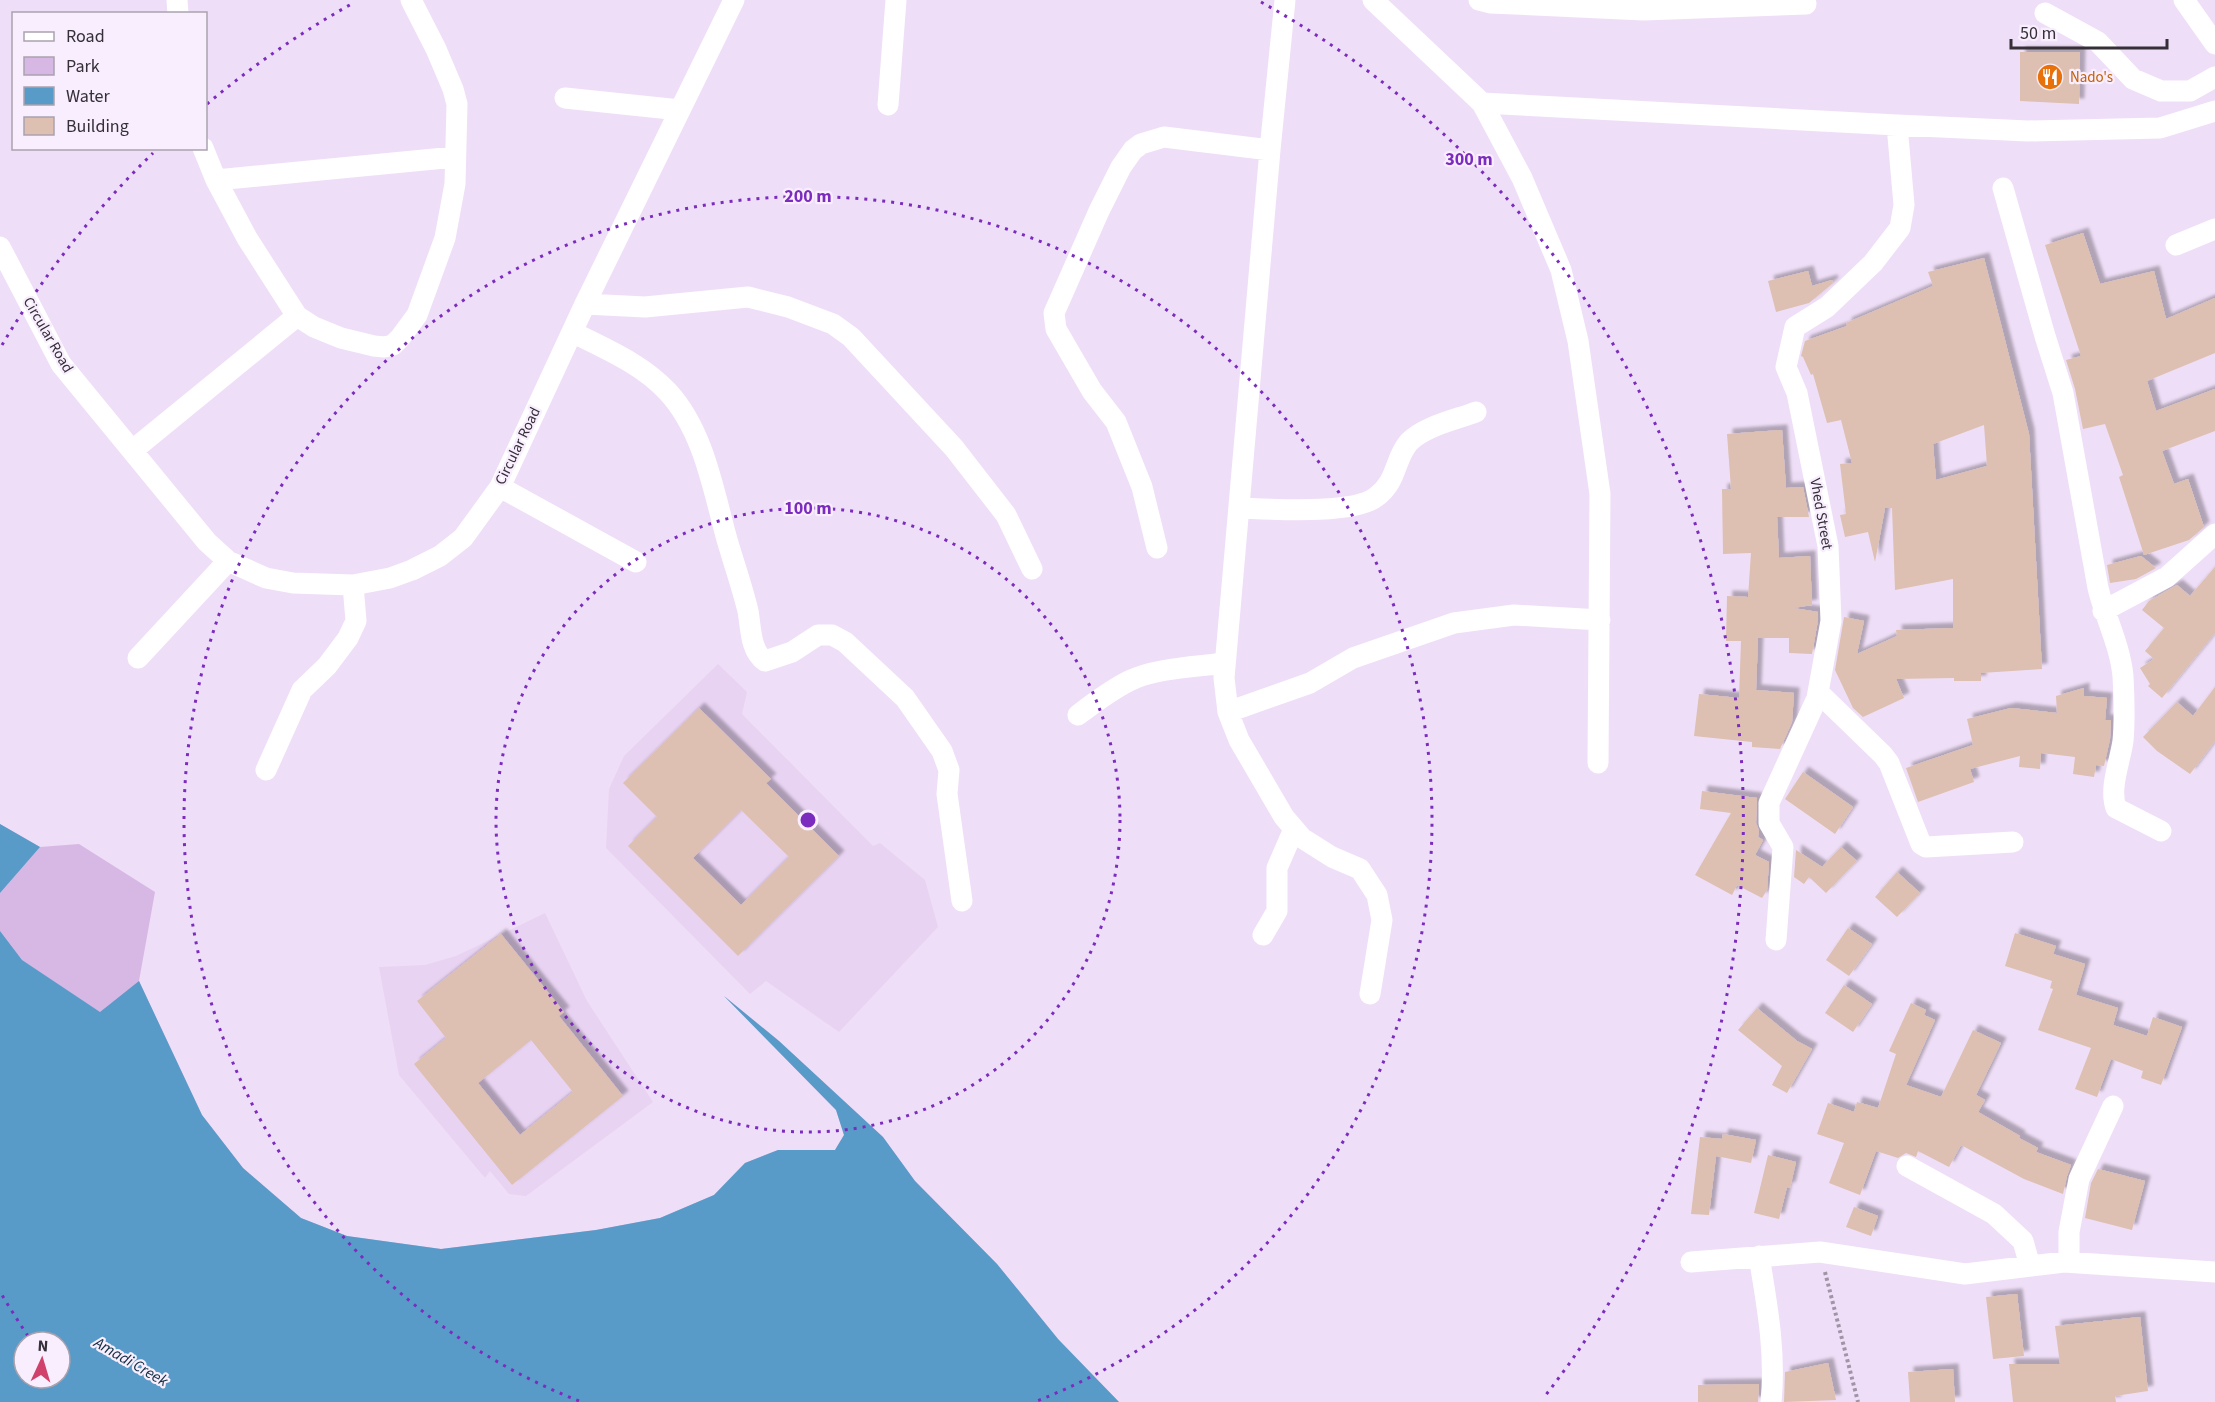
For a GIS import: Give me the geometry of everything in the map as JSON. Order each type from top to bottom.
[{"type":"street","points":[[204,150],[216,180],[247,238],[297,316],[314,327],[341,338],[374,346],[389,346],[400,338],[417,315],[445,238],[454,184],[457,104],[453,89],[411,0]]},
{"type":"street","name":"Circular Road","points":[[0,247],[61,364],[207,542],[228,561],[266,578],[293,583],[353,585],[390,578],[440,556],[463,538],[500,487],[585,304],[734,0]]},
{"type":"street","points":[[888,105],[896,0]]},
{"type":"street","points":[[1285,0],[1224,678],[1228,712],[1239,740],[1284,818],[1302,838],[1332,857],[1360,869],[1377,895],[1382,920],[1370,994]]},
{"type":"street","points":[[1373,0],[1482,103],[1522,178],[1561,270],[1578,341],[1600,494],[1598,763]]},
{"type":"street","points":[[1479,0],[1491,3],[1644,5],[1806,4]]},
{"type":"street","points":[[2184,0],[2215,44]]},
{"type":"street","points":[[2045,14],[2098,42],[2133,79],[2161,91],[2190,91],[2215,77]]},
{"type":"street","points":[[565,98],[680,110]]},
{"type":"street","points":[[1482,103],[1897,126],[2028,130],[2160,128],[2215,111]]},
{"type":"street","name":"Vhed Street","points":[[1776,940],[1783,847],[1769,823],[1769,803],[1818,692],[1832,621],[1828,546],[1797,393],[1786,367],[1795,327],[1827,307],[1873,263],[1900,228],[1904,205],[1897,126]]},
{"type":"street","points":[[1157,548],[1142,487],[1116,422],[1092,391],[1056,329],[1054,313],[1099,211],[1121,167],[1133,150],[1142,144],[1164,137],[1270,150]]},
{"type":"street","points":[[216,180],[455,157]]},
{"type":"street","points":[[2003,188],[2063,393],[2103,611],[2116,641],[2123,675],[2123,739],[2113,798],[2116,808],[2162,831]]},
{"type":"street","points":[[2176,245],[2215,229]]},
{"type":"street","points":[[585,304],[645,306],[748,297],[788,307],[834,324],[851,337],[954,448],[1006,515],[1032,569]]},
{"type":"street","points":[[133,450],[297,316]]},
{"type":"street","points":[[572,332],[632,362],[668,391],[684,412],[704,459],[748,610],[753,642],[759,657],[765,661],[772,660],[792,652],[818,635],[832,635],[845,642],[905,698],[931,733],[949,770],[947,794],[962,902]]},
{"type":"street","points":[[1239,508],[1289,509],[1354,506],[1375,498],[1391,483],[1408,443],[1421,433],[1476,412]]},
{"type":"street","points":[[500,487],[636,562]]},
{"type":"street","points":[[2103,611],[2167,577],[2215,534]]},
{"type":"street","points":[[138,657],[228,561]]},
{"type":"street","points":[[266,770],[302,690],[327,666],[348,638],[356,621],[353,585]]},
{"type":"street","points":[[1228,712],[1310,684],[1353,658],[1454,623],[1514,615],[1600,620]]},
{"type":"street","points":[[1078,715],[1103,696],[1131,680],[1159,673],[1226,663]]},
{"type":"street","points":[[1818,692],[1889,763],[1921,844],[1926,847],[2013,842]]},
{"type":"street","points":[[1263,935],[1278,911],[1277,867],[1294,829]]},
{"type":"street","points":[[2068,1262],[2069,1232],[2079,1179],[2113,1106]]},
{"type":"street","points":[[1907,1166],[1994,1214],[2023,1242],[2030,1266]]},
{"type":"street","points":[[1691,1262],[1820,1252],[1965,1274],[2068,1262],[2215,1272]]},
{"type":"street","points":[[1759,1256],[1771,1325],[1773,1353],[1771,1402]]},
{"type":"path","points":[[1820,1252],[1858,1402]]},
{"type":"shaded area","points":[[718,664],[747,692],[742,714],[873,846],[880,843],[925,880],[938,927],[839,1032],[766,981],[750,994],[606,848],[609,789],[624,756]]},
{"type":"shaded area","points":[[545,913],[587,1001],[653,1102],[526,1196],[509,1194],[490,1171],[485,1178],[399,1075],[379,967],[425,965],[456,956]]},
{"type":"green space","points":[[0,824],[40,847],[79,844],[155,892],[139,981],[202,1115],[243,1168],[301,1218],[347,1236],[441,1249],[596,1230],[660,1218],[714,1195],[745,1163],[778,1150],[835,1150],[844,1135],[836,1110],[724,996],[779,1041],[883,1137],[915,1181],[997,1264],[1058,1339],[1119,1402],[351,1264],[0,987]]},
{"type":"water","points":[[0,824],[40,847],[0,893]]},
{"type":"water","name":"Amadi Creek","points":[[0,931],[22,960],[100,1012],[139,981],[202,1115],[243,1168],[301,1218],[347,1236],[441,1249],[596,1230],[660,1218],[714,1195],[745,1163],[778,1150],[835,1150],[844,1135],[836,1110],[724,996],[779,1041],[883,1137],[915,1181],[997,1264],[1058,1339],[1119,1402],[0,1402]]},
{"type":"building","name":"Nado's","points":[[2020,52],[2080,52],[2079,104],[2020,101]]},
{"type":"building","points":[[2083,233],[2100,284],[2154,271],[2166,319],[2215,298],[2215,353],[2147,381],[2156,411],[2215,389],[2215,431],[2162,451],[2174,484],[2188,479],[2204,527],[2189,540],[2144,555],[2119,477],[2123,475],[2105,424],[2083,429],[2075,389],[2066,360],[2081,356],[2045,245]]},
{"type":"building","points":[[1984,258],[2029,434],[2042,669],[1981,673],[1981,681],[1954,681],[1954,678],[1896,679],[1904,698],[1863,717],[1853,708],[1835,670],[1844,617],[1864,621],[1857,654],[1897,636],[1896,630],[1953,628],[1953,579],[1895,590],[1892,508],[1885,508],[1875,562],[1868,532],[1845,537],[1840,515],[1846,514],[1840,464],[1852,463],[1841,420],[1827,423],[1813,374],[1811,375],[1801,356],[1805,341],[1847,326],[1846,323],[1933,286],[1928,272]],"holes":[[[1984,425],[1987,466],[1936,480],[1933,444]]]},
{"type":"building","points":[[1808,271],[1812,286],[1832,280],[1833,283],[1809,303],[1776,312],[1768,281]]},
{"type":"building","points":[[1782,430],[1786,488],[1803,487],[1809,517],[1777,517],[1779,558],[1810,556],[1812,605],[1793,608],[1818,612],[1818,620],[1812,654],[1789,653],[1789,638],[1758,638],[1756,690],[1794,693],[1792,722],[1780,749],[1752,747],[1752,742],[1694,736],[1699,694],[1739,698],[1741,641],[1726,641],[1727,596],[1748,597],[1751,553],[1723,554],[1722,489],[1731,489],[1727,434]]},
{"type":"building","points":[[2141,556],[2156,568],[2136,579],[2110,583],[2107,565]]},
{"type":"building","points":[[2215,567],[2215,633],[2162,698],[2148,686],[2150,684],[2140,668],[2154,659],[2145,651],[2164,628],[2142,610],[2149,601],[2177,585],[2190,596]]},
{"type":"building","points":[[2215,687],[2215,741],[2190,774],[2157,751],[2143,737],[2177,702],[2193,716]]},
{"type":"building","points":[[2084,688],[2084,696],[2107,698],[2105,720],[2111,720],[2110,739],[2104,766],[2096,765],[2094,777],[2073,774],[2075,757],[2041,753],[2040,769],[2019,767],[2020,756],[1970,769],[1974,782],[1918,802],[1906,768],[1973,745],[1967,719],[2011,708],[2057,713],[2056,696]]},
{"type":"building","points":[[699,708],[771,779],[766,783],[839,856],[738,956],[628,846],[657,817],[623,783]],"holes":[[[741,810],[789,857],[741,905],[693,858]]]},
{"type":"building","points":[[1803,772],[1853,807],[1835,834],[1785,799]]},
{"type":"building","points":[[1702,791],[1757,798],[1758,837],[1763,840],[1755,855],[1769,862],[1767,890],[1762,898],[1737,885],[1732,895],[1695,875],[1731,813],[1700,809]]},
{"type":"building","points":[[1841,847],[1857,861],[1826,893],[1809,877],[1804,884],[1794,877],[1796,850],[1822,867]]},
{"type":"building","points":[[1897,872],[1920,893],[1897,917],[1875,897]]},
{"type":"building","points":[[1848,928],[1872,944],[1849,976],[1826,960]]},
{"type":"building","points":[[2015,933],[2056,946],[2053,954],[2085,964],[2076,995],[2118,1008],[2113,1025],[2147,1036],[2153,1017],[2182,1027],[2161,1085],[2141,1078],[2143,1071],[2111,1059],[2097,1097],[2075,1089],[2091,1048],[2038,1030],[2053,989],[2050,988],[2052,981],[2005,966]]},
{"type":"building","points":[[501,934],[564,1012],[559,1016],[623,1096],[512,1185],[414,1064],[446,1038],[417,1001]],"holes":[[[531,1040],[573,1092],[520,1135],[478,1083]]]},
{"type":"building","points":[[1844,985],[1872,1004],[1853,1032],[1825,1013]]},
{"type":"building","points":[[1911,1003],[1926,1010],[1924,1015],[1935,1020],[1906,1085],[1941,1097],[1973,1030],[2001,1043],[1976,1095],[1985,1100],[1978,1112],[2038,1148],[2036,1152],[2071,1165],[2063,1194],[2024,1179],[1961,1145],[1949,1167],[1918,1151],[1916,1157],[1906,1153],[1898,1158],[1876,1151],[1860,1195],[1829,1183],[1844,1143],[1817,1134],[1828,1103],[1854,1112],[1857,1102],[1878,1108],[1896,1054],[1889,1051]]},
{"type":"building","points":[[1757,1008],[1797,1041],[1812,1049],[1787,1093],[1772,1085],[1782,1066],[1738,1030]]},
{"type":"building","points":[[1723,1134],[1756,1140],[1751,1163],[1716,1156],[1709,1215],[1691,1214],[1700,1137],[1722,1139]]},
{"type":"building","points":[[1768,1155],[1796,1162],[1779,1219],[1754,1213]]},
{"type":"building","points":[[2098,1169],[2145,1181],[2132,1230],[2085,1218],[2091,1183]]},
{"type":"building","points":[[1854,1207],[1878,1216],[1871,1236],[1846,1227]]},
{"type":"building","points":[[2017,1294],[2024,1356],[1993,1359],[1986,1297]]},
{"type":"building","points":[[2140,1317],[2148,1391],[2115,1396],[2116,1402],[2013,1402],[2009,1364],[2060,1364],[2055,1326]]},
{"type":"building","points":[[1828,1363],[1836,1400],[1784,1402],[1785,1372]]},
{"type":"building","points":[[1953,1369],[1955,1402],[1910,1402],[1908,1372]]},
{"type":"building","points":[[1759,1384],[1758,1402],[1698,1402],[1698,1385]]},
{"type":"place","name":"Nado's","points":[[2050,77]]}]
